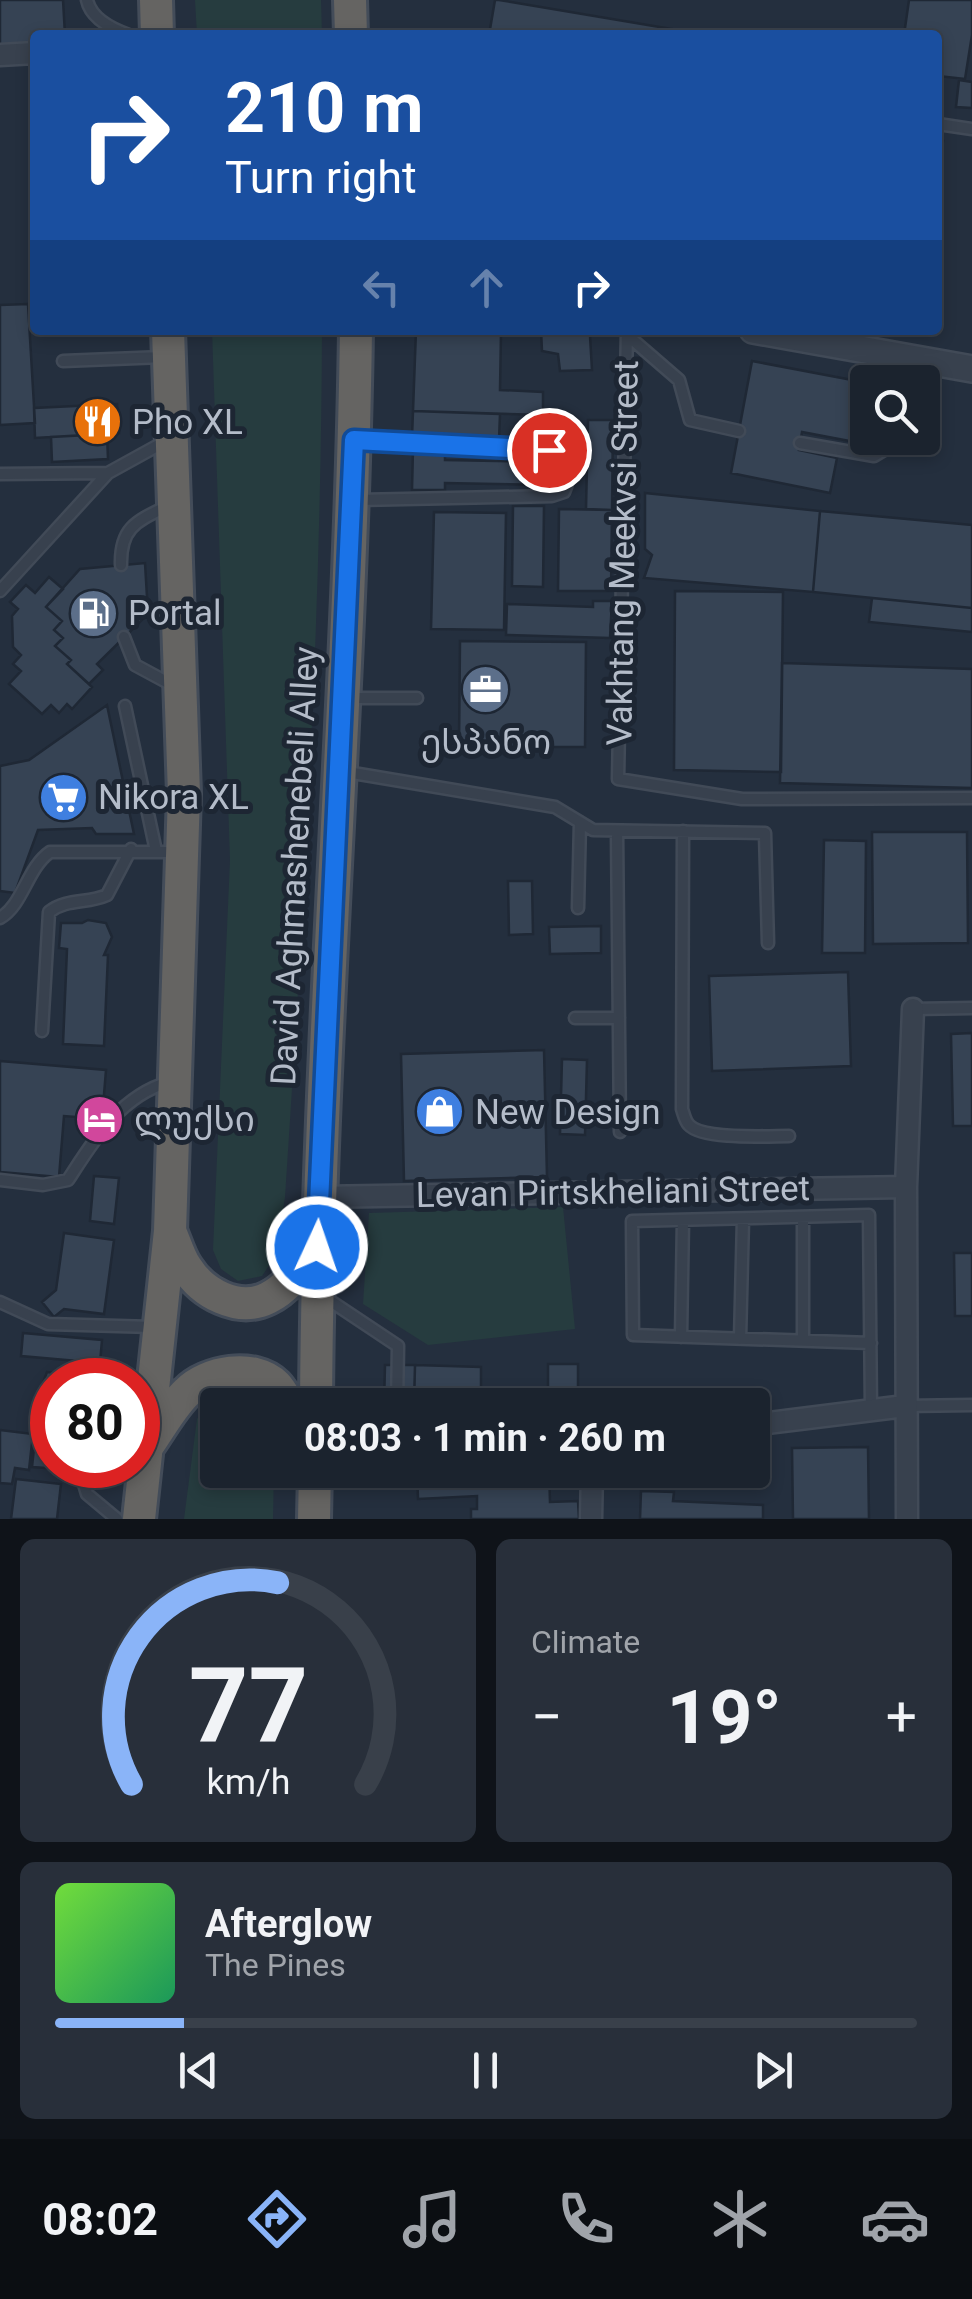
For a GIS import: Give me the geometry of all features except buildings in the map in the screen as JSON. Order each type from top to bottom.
[{"type":"highway","points":[[156,0],[157,30]]},
{"type":"highway","points":[[350,0],[351,30]]},
{"type":"highway","name":"David Aghmashenebeli Alley","points":[[316,1388],[317,1247],[341,772],[356,335]]},
{"type":"highway","points":[[153,1358],[170,1231],[174,1080],[169,851],[184,794],[168,343]]},
{"type":"highway","points":[[170,1231],[186,1268],[211,1294],[244,1304],[268,1298],[294,1278],[317,1247]]},
{"type":"highway","points":[[160,1427],[187,1390],[209,1377],[228,1372],[257,1375],[274,1382],[278,1388]]},
{"type":"highway","points":[[140,1519],[143,1488]]},
{"type":"highway","points":[[314,1519],[315,1488]]},
{"type":"street","points":[[0,55],[30,53]]},
{"type":"street","points":[[779,335],[936,365]]},
{"type":"street","points":[[940,365],[972,369]]},
{"type":"street","points":[[907,1519],[906,1186],[913,1010]]},
{"type":"street","name":"Levan Pirtskheliani Street","points":[[320,1198],[906,1186]]},
{"type":"street","points":[[770,1424],[906,1406]]},
{"type":"street","points":[[591,1519],[592,1488]]},
{"type":"lane","points":[[88,0],[89,9],[119,30]]},
{"type":"lane","points":[[942,125],[972,129]]},
{"type":"lane","name":"Vakhtang Meekvsi Street","points":[[627,335],[618,779],[742,799],[972,798]]},
{"type":"lane","points":[[630,335],[679,380],[690,420],[739,430]]},
{"type":"lane","points":[[63,361],[168,343]]},
{"type":"lane","points":[[0,591],[108,473],[172,438]]},
{"type":"lane","points":[[352,500],[552,496],[564,492],[569,467],[561,454],[549,450],[354,440]]},
{"type":"lane","points":[[800,443],[850,452]]},
{"type":"lane","points":[[0,474],[108,473]]},
{"type":"lane","points":[[120,566],[120,546],[134,522],[174,503]]},
{"type":"lane","points":[[124,637],[135,665],[180,689]]},
{"type":"lane","points":[[344,698],[416,698]]},
{"type":"lane","points":[[0,918],[9,911],[41,858],[50,852],[169,851],[125,706]]},
{"type":"lane","points":[[341,772],[555,807],[593,830],[764,833],[768,943]]},
{"type":"lane","points":[[578,908],[580,822]]},
{"type":"lane","points":[[684,831],[682,1110],[686,1123],[698,1131],[718,1134],[789,1136]]},
{"type":"lane","points":[[618,832],[620,1132]]},
{"type":"lane","points":[[42,1031],[49,912],[68,902],[107,894],[131,850]]},
{"type":"lane","points":[[913,1010],[972,1008]]},
{"type":"lane","points":[[575,1018],[619,1018]]},
{"type":"lane","points":[[0,1180],[43,1185],[68,1180],[124,1105],[148,1088],[174,1080]]},
{"type":"lane","points":[[871,1343],[632,1335],[632,1221],[869,1216],[871,1343],[872,1410]]},
{"type":"lane","points":[[803,1217],[803,1341]]},
{"type":"lane","points":[[740,1339],[743,1218]]},
{"type":"lane","points":[[681,1337],[683,1220]]},
{"type":"lane","points":[[317,1292],[398,1346],[397,1388]]},
{"type":"lane","points":[[0,1302],[48,1324],[159,1328]]},
{"type":"lane","points":[[906,1406],[972,1405]]},
{"type":"lane","points":[[85,1488],[118,1519]]},
{"type":"green space","points":[[195,0],[321,0],[322,30],[197,30]]},
{"type":"green space","points":[[212,335],[322,335],[310,764],[285,1197],[276,1255],[262,1276],[238,1281],[221,1269],[213,1250],[230,860]]},
{"type":"green space","points":[[563,1207],[575,1329],[428,1345],[363,1304],[369,1213]]},
{"type":"green space","points":[[200,1414],[200,1488],[274,1488],[273,1519],[184,1519]]},
{"type":"place","name":"Pho XL","points":[[97,422]]},
{"type":"place","name":"Portal","points":[[93,613]]},
{"type":"place","name":"ესპანო","points":[[486,690]]},
{"type":"place","name":"Nikora XL","points":[[63,797]]},
{"type":"place","name":"New Design","points":[[440,1112]]},
{"type":"place","name":"ლუქსი","points":[[99,1119]]},
{"type":"route","points":[[317,1247],[354,440],[549,450]]}]
